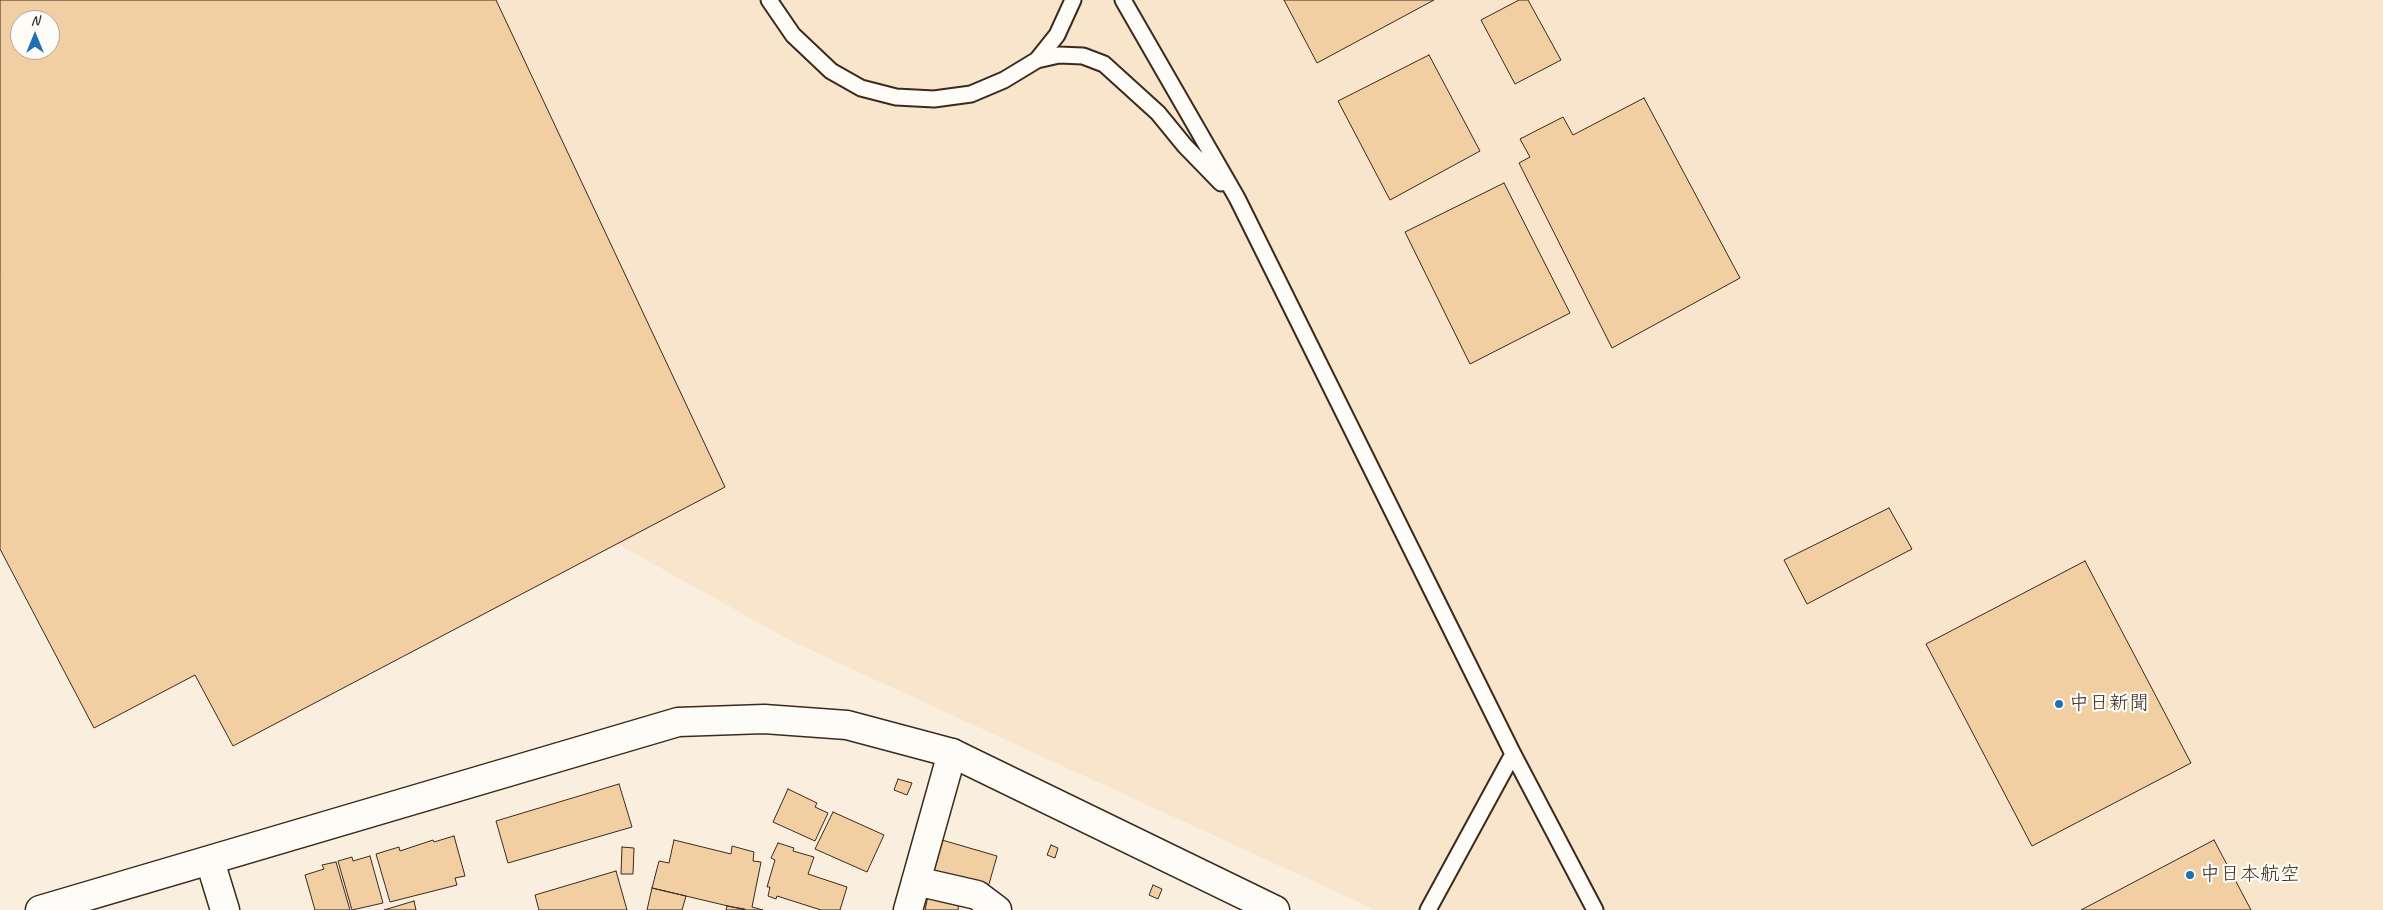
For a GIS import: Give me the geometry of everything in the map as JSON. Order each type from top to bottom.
[{"type":"street","points":[[40,910],[678,722],[764,718],[847,726],[952,753],[1275,910]]},
{"type":"street","points":[[908,910],[952,753]]},
{"type":"street","points":[[210,861],[226,910]]},
{"type":"street","points":[[916,881],[977,895],[997,910]]},
{"type":"lane","points":[[769,0],[793,35],[831,70],[861,88],[896,96],[934,99],[971,94],[1004,80],[1037,60],[1057,35],[1073,0]]},
{"type":"lane","points":[[1124,0],[1237,198],[1513,754],[1595,910]]},
{"type":"lane","points":[[1037,60],[1060,56],[1083,56],[1104,64],[1158,113],[1184,146],[1237,198]]},
{"type":"lane","points":[[1428,910],[1513,754]]},
{"type":"shaded area","points":[[46,0],[2383,0],[2383,910],[1376,910],[791,641],[475,464],[60,15],[60,10],[55,10]]},
{"type":"building","points":[[0,0],[496,0],[725,487],[233,746],[195,675],[94,728],[0,549]]},
{"type":"building","points":[[1284,0],[1434,0],[1317,63]]},
{"type":"building","points":[[1519,0],[1528,0],[1561,60],[1515,84],[1481,20]]},
{"type":"building","points":[[1429,55],[1480,151],[1390,200],[1338,101]]},
{"type":"building","points":[[1644,98],[1740,278],[1612,348],[1519,163],[1530,157],[1520,139],[1563,117],[1573,135]]},
{"type":"building","points":[[1504,183],[1570,313],[1470,364],[1405,232]]},
{"type":"building","points":[[1889,508],[1912,549],[1807,604],[1784,560]]},
{"type":"building","name":"中日新聞","points":[[2085,561],[2191,763],[2032,846],[1926,644]]},
{"type":"building","points":[[898,779],[912,783],[907,795],[894,790]]},
{"type":"building","points":[[619,784],[632,827],[508,863],[496,821]]},
{"type":"building","points":[[788,789],[817,803],[815,807],[828,813],[815,841],[773,822]]},
{"type":"building","points":[[833,812],[884,835],[867,872],[815,849]]},
{"type":"building","points":[[454,836],[465,876],[455,878],[457,885],[390,902],[376,854],[399,847],[400,851],[433,840],[434,842]]},
{"type":"building","points":[[674,840],[731,854],[732,846],[754,852],[753,861],[761,862],[752,907],[763,910],[745,910],[652,888],[659,861],[669,863]]},
{"type":"building","points":[[942,840],[997,856],[989,884],[987,886],[933,870],[937,856],[935,842],[941,843]]},
{"type":"building","name":"中日本航空","points":[[2214,840],[2251,910],[2081,910]]},
{"type":"building","points":[[778,843],[794,848],[793,851],[814,857],[808,874],[847,887],[840,910],[821,910],[777,896],[776,899],[768,896],[770,887],[767,887],[775,860],[771,858]]},
{"type":"building","points":[[1051,845],[1058,848],[1055,858],[1047,855]]},
{"type":"building","points":[[622,847],[634,848],[633,874],[621,874]]},
{"type":"building","points":[[370,856],[383,903],[352,910],[338,861],[352,857],[353,861]]},
{"type":"building","points":[[336,862],[350,910],[315,910],[305,875],[324,869],[322,865]]},
{"type":"building","points":[[616,871],[627,910],[539,910],[535,895]]},
{"type":"building","points":[[1153,885],[1162,889],[1158,899],[1149,895]]},
{"type":"building","points":[[652,888],[686,896],[682,910],[647,910]]},
{"type":"building","points":[[928,896],[959,902],[958,910],[925,910]]},
{"type":"building","points":[[414,901],[416,910],[384,910]]},
{"type":"building","points":[[727,906],[745,909],[745,910],[726,910]]},
{"type":"place","name":"中日新聞","points":[[2059,704]]},
{"type":"place","name":"中日本航空","points":[[2190,875]]}]
